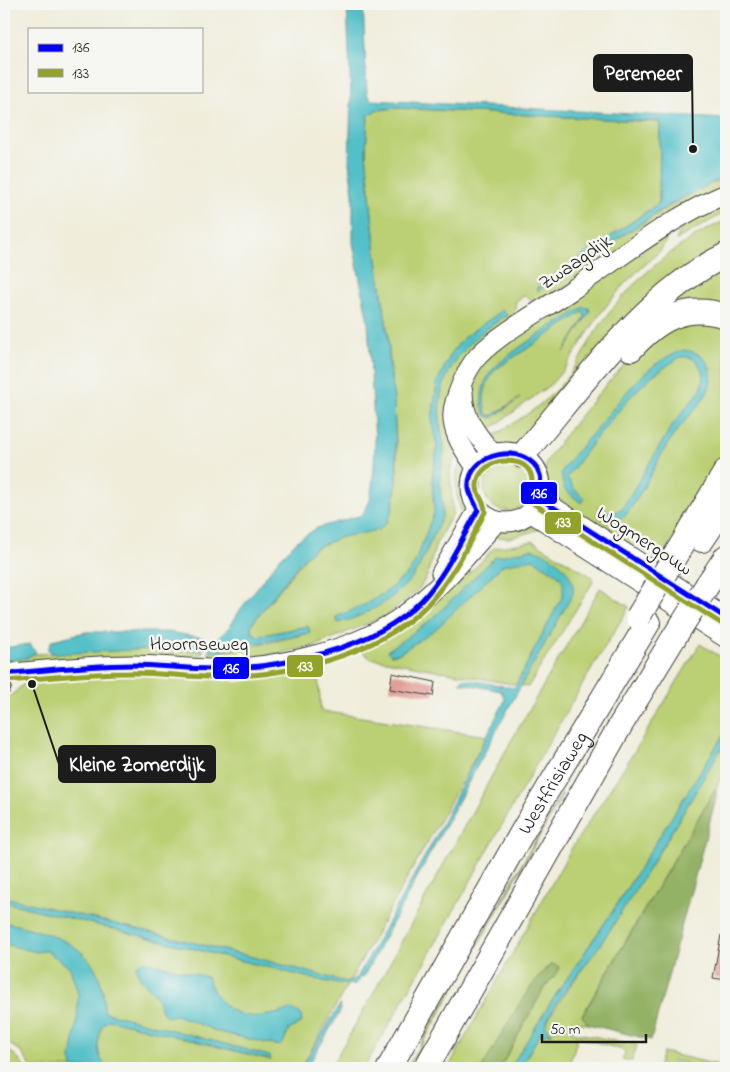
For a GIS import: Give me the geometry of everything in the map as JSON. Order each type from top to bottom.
[{"type":"highway","points":[[528,461],[646,311],[688,277],[726,255]]},
{"type":"highway","points":[[528,461],[650,330],[662,322],[685,312],[710,310],[726,316]]},
{"type":"highway","points":[[678,565],[726,471]]},
{"type":"highway","name":"Westfrisiaweg","points":[[389,1068],[640,628],[678,565],[726,504]]},
{"type":"highway","name":"Westfrisiaweg","points":[[426,1068],[616,734],[673,639],[726,557]]},
{"type":"highway","points":[[708,584],[726,564]]},
{"type":"street","name":"Zwaagdijk","points":[[476,467],[461,444],[454,423],[455,402],[473,362],[490,346],[662,229],[700,206],[726,194]]},
{"type":"street","points":[[463,382],[463,402],[468,421],[493,454]]},
{"type":"street","points":[[510,452],[528,461],[541,482],[535,505],[515,521],[497,521],[478,510],[470,489],[476,467],[493,454],[510,452]]},
{"type":"street","name":"Wogmergouw","points":[[535,505],[726,618]]},
{"type":"street","name":"Wogmergouw","points":[[535,505],[726,638]]},
{"type":"street","name":"Hoornseweg","points":[[412,609],[435,582],[478,510]]},
{"type":"street","name":"Hoornseweg","points":[[5,678],[75,666],[133,665],[223,669],[273,663],[350,642],[385,627],[412,609],[448,577],[497,521]]},
{"type":"green space","points":[[396,108],[660,122],[659,203],[537,288],[698,189],[726,176],[726,186],[547,299],[534,300],[524,296],[516,301],[513,322],[478,347],[459,450],[450,470],[453,513],[436,544],[427,576],[419,589],[388,615],[314,646],[259,658],[213,661],[209,657],[209,651],[217,652],[242,648],[310,633],[308,626],[258,636],[252,632],[251,625],[309,553],[333,539],[379,530],[393,507],[397,479],[397,452],[388,335],[375,246],[366,152],[368,116],[376,110]]},
{"type":"green space","points":[[726,202],[726,212],[676,240],[682,226]]},
{"type":"green space","points":[[726,220],[726,249],[520,445],[501,446],[489,439],[552,395],[575,367],[610,312],[638,280],[688,241]]},
{"type":"green space","points":[[670,233],[661,250],[625,283],[600,314],[565,368],[551,384],[483,435],[478,431],[472,398],[473,380],[483,362],[492,352]]},
{"type":"green space","points":[[726,259],[726,310],[675,309],[626,338]]},
{"type":"green space","points":[[726,322],[726,463],[661,557],[636,543],[629,550],[550,499],[545,474],[546,462],[586,409],[644,344],[660,330],[672,323]]},
{"type":"green space","points":[[463,460],[467,473],[465,487],[468,511],[464,517],[456,488],[457,472]]},
{"type":"green space","points":[[507,465],[520,469],[526,475],[530,488],[526,501],[520,507],[507,511],[494,507],[488,501],[484,488],[488,475],[494,469]]},
{"type":"green space","points":[[529,526],[540,529],[509,538],[494,537],[499,531]]},
{"type":"green space","points":[[533,541],[592,577],[593,582],[528,687],[370,658],[358,648],[432,603],[476,567],[494,548]]},
{"type":"green space","points":[[600,588],[629,607],[561,721],[364,1068],[330,1068],[369,1001],[511,741]]},
{"type":"green space","points":[[700,644],[726,660],[726,731],[612,912],[551,1002],[510,1068],[500,1068],[544,988],[559,970],[546,968],[482,1068],[448,1068],[573,846],[631,757]]},
{"type":"green space","points":[[154,649],[203,650],[199,660],[4,666],[4,661],[27,658],[31,654]]},
{"type":"green space","points":[[306,666],[314,670],[318,676],[321,711],[487,736],[301,1068],[32,1068],[21,1052],[4,1040],[4,702],[25,683],[43,677]]},
{"type":"green space","points":[[726,740],[726,766],[716,788],[582,1015],[588,1024],[576,1022],[572,1032],[637,1045],[632,1061],[622,1059],[625,1054],[623,1050],[575,1036],[577,1040],[568,1068],[520,1068],[540,1034],[544,1032],[551,1034],[545,1025],[551,1014],[601,943],[633,893]]},
{"type":"green space","points":[[716,788],[716,798],[651,1040],[588,1024],[582,1016]]},
{"type":"green space","points":[[563,794],[409,1068],[407,1068],[561,795]]},
{"type":"green space","points":[[552,964],[558,966],[559,970],[544,988],[500,1068],[482,1068],[524,997],[543,972]]},
{"type":"green space","points":[[4,1047],[16,1056],[25,1068],[4,1068]]},
{"type":"green space","points":[[663,1052],[726,1068],[703,1068],[672,1060],[671,1062],[692,1068],[658,1068]]},
{"type":"water","points":[[347,4],[363,4],[367,94],[371,100],[726,119],[726,176],[666,207],[538,291],[536,288],[659,203],[660,122],[396,108],[376,110],[368,116],[366,152],[375,246],[388,335],[390,373],[394,399],[397,479],[392,511],[387,522],[379,530],[342,537],[315,548],[301,561],[251,625],[252,632],[258,636],[308,626],[310,633],[212,652],[209,651],[210,640],[217,639],[230,627],[240,610],[280,558],[298,540],[317,528],[362,515],[370,501],[375,441],[368,322],[353,243],[353,193],[349,163],[351,98]]},
{"type":"water","points":[[584,307],[589,308],[590,312],[564,352],[583,321],[585,315],[583,312],[496,369],[485,391],[484,403],[487,415],[493,415],[520,398],[492,418],[486,416],[482,405],[482,392],[486,379],[493,369],[524,344]]},
{"type":"water","points":[[503,310],[507,315],[467,346],[449,372],[443,387],[440,404],[440,425],[444,442],[440,479],[442,517],[419,567],[395,595],[361,615],[338,623],[336,617],[366,604],[387,591],[409,572],[415,562],[434,513],[432,478],[437,447],[432,420],[437,382],[452,352],[464,337]]},
{"type":"water","points":[[684,350],[696,353],[708,363],[711,374],[710,387],[700,403],[676,432],[629,511],[624,517],[607,521],[598,516],[599,506],[611,512],[623,507],[673,424],[701,390],[704,374],[697,361],[689,357],[680,357],[652,376],[633,394],[596,438],[567,477],[575,490],[585,498],[581,503],[564,489],[561,473],[625,394],[646,372],[671,355]]},
{"type":"water","points":[[531,549],[554,559],[567,571],[571,578],[573,594],[513,700],[365,974],[354,985],[327,982],[4,902],[4,897],[257,958],[338,980],[348,982],[357,978],[437,834],[505,700],[501,691],[460,683],[463,679],[514,688],[563,595],[563,582],[557,574],[533,559],[503,565],[436,629],[400,653],[391,655],[387,651],[431,620],[495,557]]},
{"type":"water","points":[[86,632],[168,632],[205,638],[203,650],[154,649],[55,654],[48,650],[52,640]]},
{"type":"water","points":[[30,644],[36,652],[27,658],[4,661],[4,648]]},
{"type":"water","points":[[726,731],[726,740],[649,869],[600,945],[569,985],[548,1018],[545,1028],[553,1034],[540,1034],[520,1068],[510,1068],[551,1002],[612,912]]},
{"type":"water","points":[[4,922],[59,938],[87,958],[97,972],[103,990],[104,1012],[270,1056],[271,1060],[110,1020],[103,1024],[98,1048],[101,1059],[108,1068],[72,1068],[71,1059],[77,1021],[78,994],[70,968],[47,951],[36,952],[4,944]]},
{"type":"water","points":[[144,961],[207,977],[221,1002],[240,1014],[264,1016],[291,1009],[301,1014],[302,1022],[289,1030],[283,1043],[279,1046],[218,1032],[176,1015],[167,1017],[161,1009],[156,996],[137,972],[136,967]]},
{"type":"water","points":[[340,1005],[341,1010],[307,1068],[301,1068]]},
{"type":"building","points":[[392,673],[435,682],[433,696],[390,689]]},
{"type":"building","points":[[721,935],[726,935],[726,980],[713,978]]},
{"type":"transit line","name":"136","points":[[4,674],[116,665],[201,669],[237,668],[295,660],[352,644],[378,632],[402,617],[431,590],[453,556],[478,510],[469,489],[470,476],[477,466],[487,459],[499,455],[512,454],[524,457],[534,464],[541,477],[539,498],[726,618]]},
{"type":"transit line","name":"133","points":[[5,681],[114,673],[150,673],[202,677],[240,676],[298,668],[356,651],[406,623],[436,595],[459,561],[485,512],[477,490],[479,477],[485,468],[505,461],[520,463],[530,472],[532,477],[531,495],[534,504],[722,624]]},
{"type":"place","name":"Peremeer","points":[[693,149]]},
{"type":"place","name":"Kleine Zomerdijk","points":[[32,684]]}]
